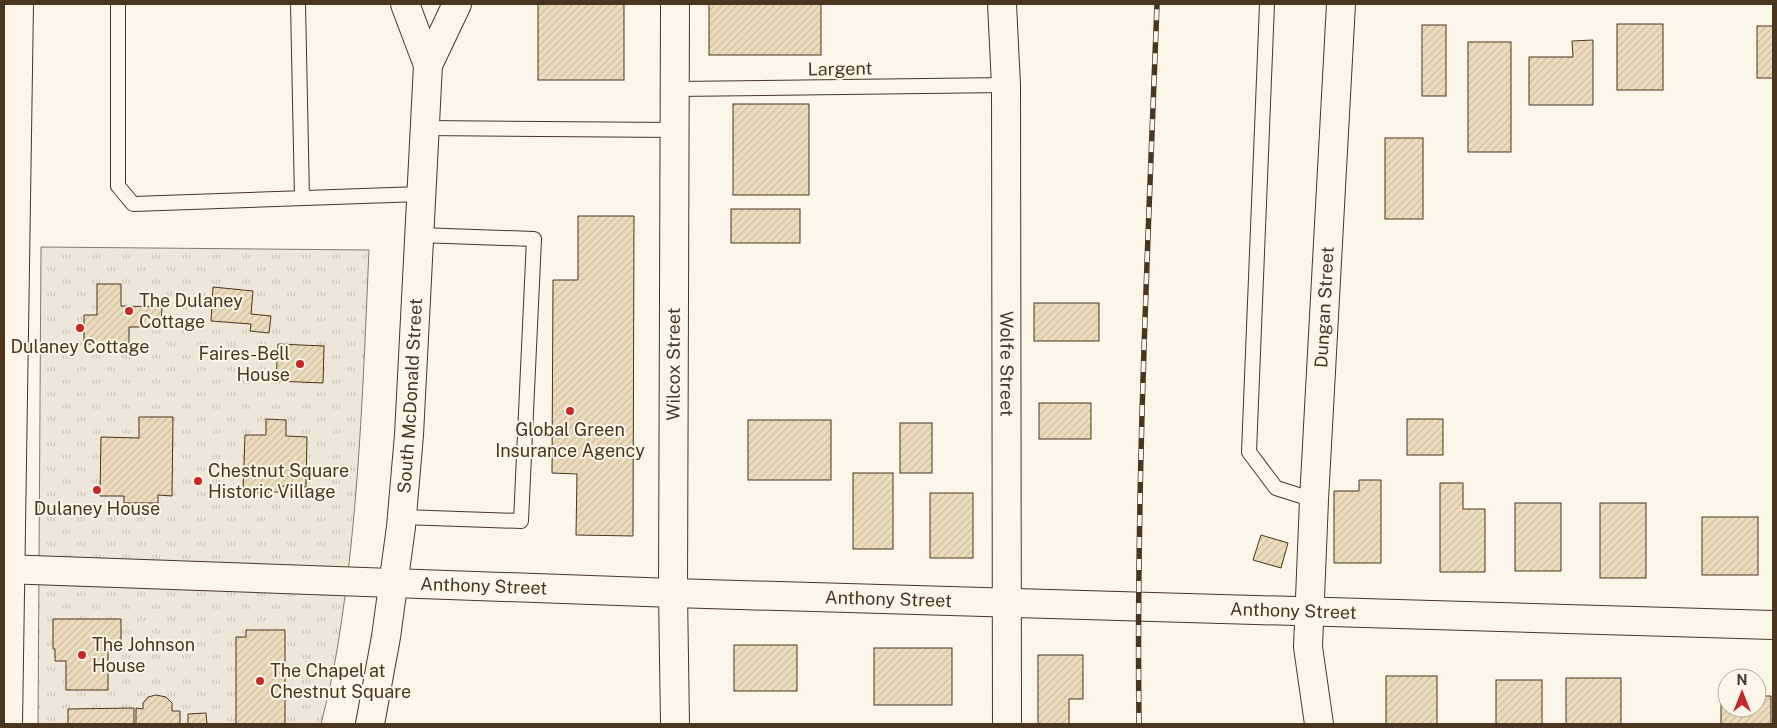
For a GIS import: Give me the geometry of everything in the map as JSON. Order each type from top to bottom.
[{"type":"street","points":[[8,724],[9,231],[19,4]]},
{"type":"street","name":"South McDonald Street","points":[[405,4],[428,64]]},
{"type":"street","name":"South McDonald Street","points":[[370,724],[386,637],[402,517],[428,64],[456,4]]},
{"type":"street","name":"Wilcox Street","points":[[675,4],[673,593],[675,724]]},
{"type":"street","name":"Wolfe Street","points":[[1002,4],[1006,86],[1007,724]]},
{"type":"street","name":"Dungan Street","points":[[1319,724],[1308,647],[1314,500],[1341,4]]},
{"type":"street","name":"Anthony Street","points":[[7,569],[673,593],[1773,625]]},
{"type":"lane","points":[[118,4],[118,186],[133,204],[421,194]]},
{"type":"lane","points":[[298,4],[302,198]]},
{"type":"lane","points":[[1267,4],[1249,452],[1276,488],[1314,500]]},
{"type":"lane","name":"Largent","points":[[676,89],[1006,86]]},
{"type":"lane","points":[[424,128],[675,130]]},
{"type":"lane","points":[[402,517],[521,521],[534,239],[419,235]]},
{"type":"green space","name":"Chestnut Square Historic Village","points":[[41,247],[369,250],[359,451],[350,551],[335,659],[321,724],[38,724]]},
{"type":"building","points":[[538,4],[624,4],[624,80],[538,80]]},
{"type":"building","points":[[709,4],[821,4],[821,55],[709,55]]},
{"type":"building","points":[[1617,24],[1663,24],[1663,90],[1617,90]]},
{"type":"building","points":[[1422,25],[1446,25],[1446,96],[1422,96]]},
{"type":"building","points":[[1757,26],[1773,26],[1773,78],[1757,78]]},
{"type":"building","points":[[1593,40],[1593,105],[1529,105],[1529,57],[1573,57],[1572,41]]},
{"type":"building","points":[[1468,42],[1511,42],[1511,152],[1468,152]]},
{"type":"building","points":[[733,104],[809,104],[809,195],[733,195]]},
{"type":"building","points":[[1385,138],[1423,138],[1423,219],[1385,219]]},
{"type":"building","points":[[731,209],[800,209],[800,243],[731,243]]},
{"type":"building","points":[[578,216],[634,216],[633,536],[576,535],[577,474],[552,473],[553,280],[578,280]]},
{"type":"building","name":"The Dulaney Cottage","points":[[97,284],[121,284],[121,306],[162,307],[161,327],[129,327],[129,345],[84,344],[84,315],[97,315]]},
{"type":"building","points":[[213,287],[253,291],[251,314],[271,316],[269,333],[250,331],[251,324],[211,321]]},
{"type":"building","points":[[1034,303],[1099,303],[1099,341],[1034,341]]},
{"type":"building","name":"Faires-Bell House","points":[[278,344],[324,346],[323,383],[276,381]]},
{"type":"building","points":[[1039,403],[1091,403],[1091,439],[1039,439]]},
{"type":"building","points":[[139,417],[173,417],[172,496],[158,495],[158,503],[124,503],[124,496],[100,496],[101,437],[139,438]]},
{"type":"building","points":[[266,419],[286,420],[286,436],[307,437],[306,487],[280,486],[280,492],[243,492],[245,435],[266,435]]},
{"type":"building","points":[[1407,419],[1443,419],[1443,455],[1407,455]]},
{"type":"building","points":[[748,420],[831,420],[831,480],[748,480]]},
{"type":"building","points":[[900,423],[932,423],[932,473],[900,473]]},
{"type":"building","points":[[853,473],[893,473],[893,549],[853,549]]},
{"type":"building","points":[[1359,480],[1381,480],[1381,563],[1334,563],[1334,491],[1359,491]]},
{"type":"building","points":[[1440,483],[1463,483],[1463,509],[1485,509],[1485,572],[1440,572]]},
{"type":"building","points":[[930,493],[973,493],[973,558],[930,558]]},
{"type":"building","points":[[1515,503],[1561,503],[1561,571],[1515,571]]},
{"type":"building","points":[[1600,503],[1646,503],[1646,578],[1600,578]]},
{"type":"building","points":[[1702,517],[1758,517],[1758,575],[1702,575]]},
{"type":"building","points":[[1261,535],[1288,543],[1281,568],[1253,560]]},
{"type":"building","name":"The Johnson House","points":[[53,619],[121,619],[121,649],[108,649],[108,690],[66,690],[66,661],[55,661]]},
{"type":"building","name":"The Chapel at Chestnut Square","points":[[246,630],[285,630],[285,724],[236,724],[236,637],[246,637]]},
{"type":"building","points":[[734,645],[797,645],[797,691],[734,691]]},
{"type":"building","points":[[874,648],[952,648],[952,705],[874,705]]},
{"type":"building","points":[[1038,655],[1083,655],[1083,699],[1069,699],[1069,724],[1038,724]]},
{"type":"building","points":[[1386,676],[1437,676],[1437,724],[1386,724]]},
{"type":"building","points":[[1566,678],[1621,678],[1621,724],[1566,724]]},
{"type":"building","points":[[1496,680],[1542,680],[1542,724],[1496,724]]},
{"type":"building","points":[[156,695],[166,697],[172,703],[172,711],[180,711],[180,724],[136,724],[136,708],[143,709],[143,703],[148,697]]},
{"type":"building","points":[[1767,696],[1771,696],[1771,724],[1721,724],[1721,718],[1767,718]]},
{"type":"building","points":[[134,708],[134,724],[68,724],[68,709]]},
{"type":"building","points":[[206,713],[207,724],[188,724],[188,714]]},
{"type":"railway","points":[[1139,724],[1141,454],[1157,4]]},
{"type":"place","name":"The Dulaney Cottage","points":[[129,311]]},
{"type":"place","name":"Dulaney Cottage","points":[[80,328]]},
{"type":"place","name":"Faires-Bell House","points":[[300,364]]},
{"type":"place","name":"Global Green Insurance Agency","points":[[570,411]]},
{"type":"place","name":"Chestnut Square Historic Village","points":[[198,481]]},
{"type":"place","name":"Dulaney House","points":[[97,490]]},
{"type":"place","name":"The Johnson House","points":[[82,655]]},
{"type":"place","name":"The Chapel at Chestnut Square","points":[[260,681]]}]
